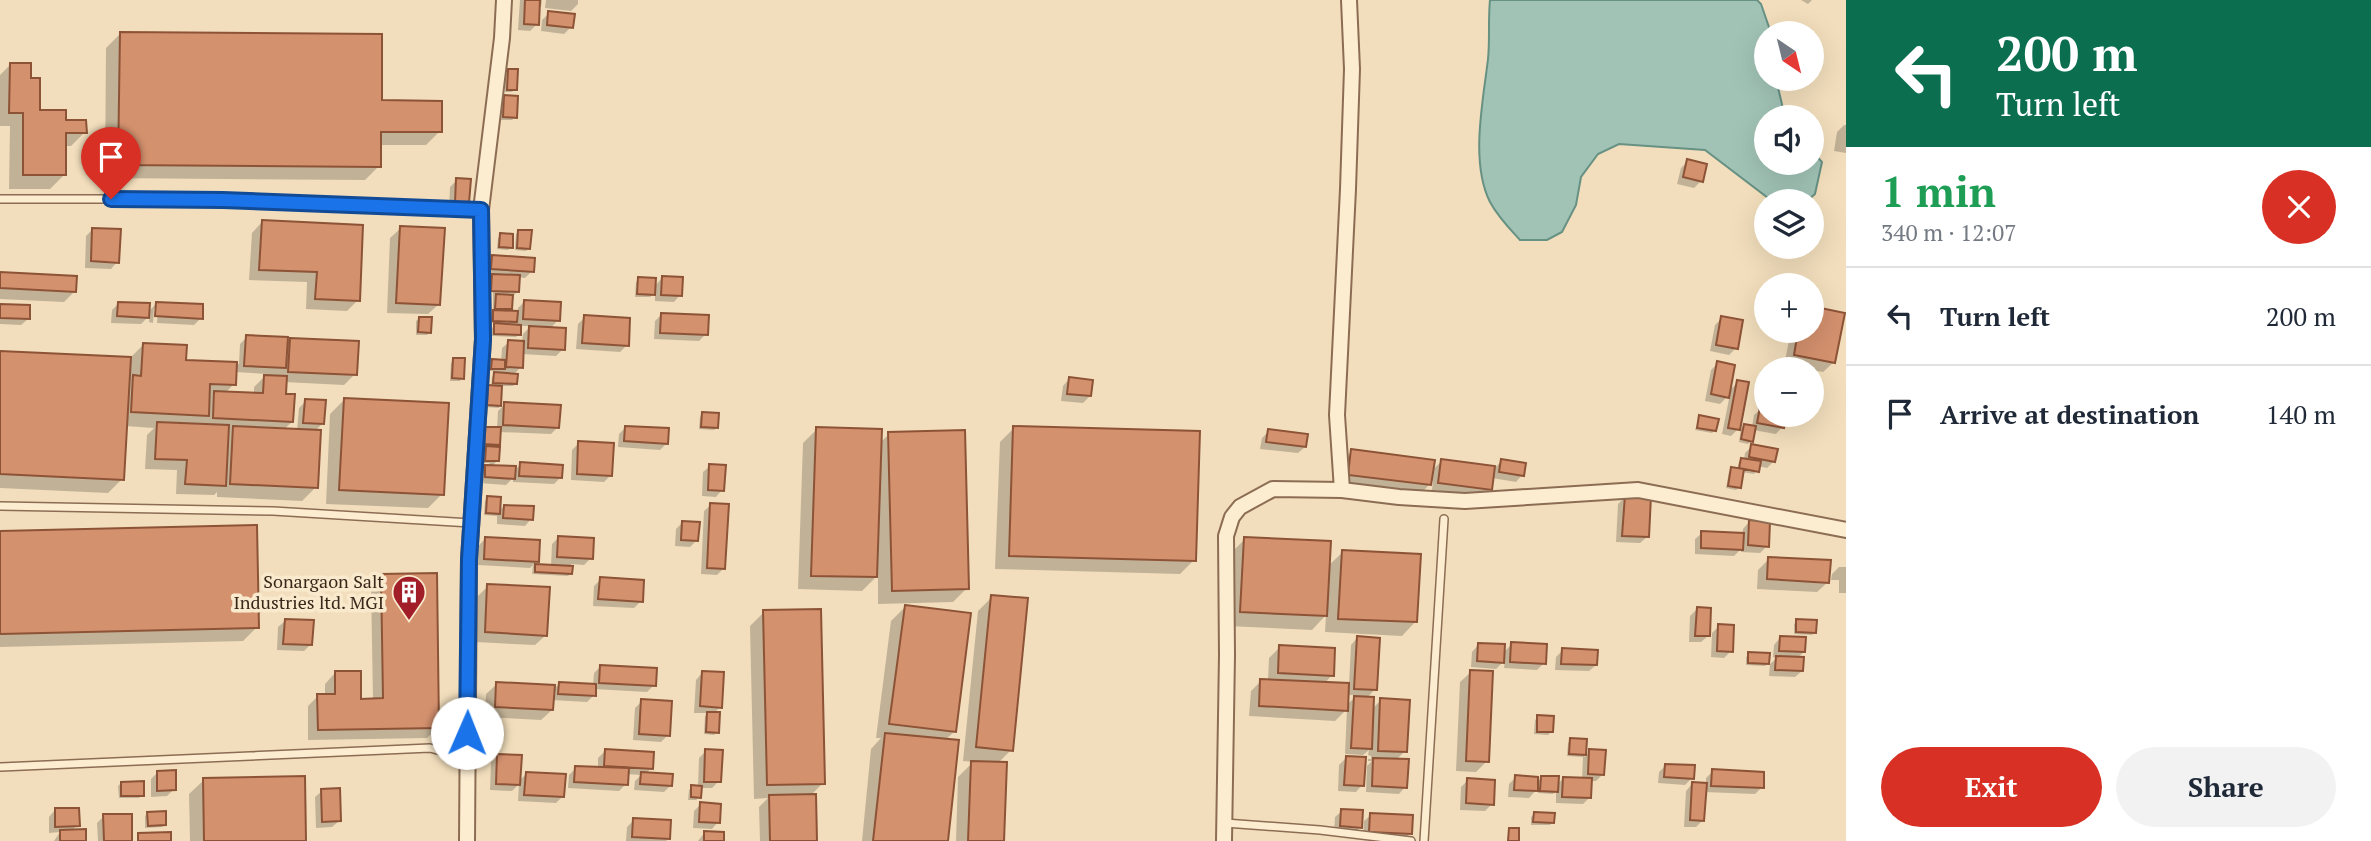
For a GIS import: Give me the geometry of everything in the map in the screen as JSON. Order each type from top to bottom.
[{"type":"street","points":[[467,841],[471,523],[483,339],[481,210],[504,0]]},
{"type":"street","points":[[1342,490],[1337,415],[1352,69],[1349,0]]},
{"type":"street","points":[[1224,841],[1226,536],[1232,517],[1240,507],[1273,489],[1342,490],[1465,501],[1638,490],[1846,530]]},
{"type":"lane","points":[[0,199],[223,200],[481,210]]},
{"type":"lane","points":[[0,506],[273,511],[471,523]]},
{"type":"lane","points":[[1424,841],[1444,519]]},
{"type":"lane","points":[[1,767],[430,748],[466,758]]},
{"type":"lane","points":[[1224,823],[1320,830],[1411,841]]},
{"type":"shaded area","points":[[1490,0],[1757,0],[1767,21],[1754,21],[1754,91],[1779,91],[1782,105],[1754,105],[1754,175],[1819,175],[1816,189],[1756,189],[1705,150],[1619,144],[1598,154],[1581,177],[1576,205],[1562,232],[1547,240],[1520,240],[1490,202],[1481,169],[1481,113],[1489,52]]},
{"type":"building","points":[[525,0],[540,0],[539,25],[524,24]]},
{"type":"building","points":[[548,11],[575,14],[573,28],[547,25]]},
{"type":"building","points":[[120,32],[382,34],[382,100],[442,101],[442,132],[381,132],[381,167],[118,165]]},
{"type":"building","points":[[10,63],[31,63],[31,78],[40,78],[40,110],[66,110],[66,120],[86,120],[87,133],[66,133],[66,175],[23,175],[23,113],[9,113]]},
{"type":"building","points":[[508,69],[518,69],[517,90],[507,90]]},
{"type":"building","points":[[504,95],[518,96],[517,118],[503,117]]},
{"type":"building","points":[[1687,159],[1707,164],[1703,182],[1683,177]]},
{"type":"building","points":[[456,178],[471,179],[469,203],[455,203]]},
{"type":"building","points":[[262,220],[363,225],[360,301],[315,299],[317,272],[259,270]]},
{"type":"building","points":[[400,226],[445,228],[440,305],[396,303]]},
{"type":"building","points":[[92,228],[121,229],[119,263],[91,261]]},
{"type":"building","points":[[518,230],[532,230],[530,249],[517,248]]},
{"type":"building","points":[[500,233],[513,234],[513,248],[499,247]]},
{"type":"building","points":[[492,255],[535,258],[534,272],[491,269]]},
{"type":"building","points":[[0,272],[77,276],[76,292],[0,288]]},
{"type":"building","points":[[492,274],[520,275],[519,292],[491,291]]},
{"type":"building","points":[[662,276],[683,277],[682,296],[661,295]]},
{"type":"building","points":[[638,277],[656,278],[655,295],[637,294]]},
{"type":"building","points":[[496,294],[513,295],[512,309],[495,309]]},
{"type":"building","points":[[524,300],[561,302],[560,321],[523,319]]},
{"type":"building","points":[[118,302],[150,303],[149,318],[117,316]]},
{"type":"building","points":[[156,302],[203,304],[203,319],[155,316]]},
{"type":"building","points":[[0,304],[30,305],[30,319],[0,318]]},
{"type":"building","points":[[1824,309],[1845,313],[1835,363],[1824,361],[1824,357],[1794,355],[1796,343],[1824,343]]},
{"type":"building","points":[[493,310],[518,311],[517,322],[493,321]]},
{"type":"building","points":[[661,313],[709,315],[708,335],[660,333]]},
{"type":"building","points":[[584,315],[630,318],[629,346],[582,343]]},
{"type":"building","points":[[1721,316],[1743,320],[1738,349],[1716,345]]},
{"type":"building","points":[[419,317],[432,317],[431,333],[418,332]]},
{"type":"building","points":[[494,323],[521,325],[521,335],[494,334]]},
{"type":"building","points":[[529,326],[566,328],[565,350],[528,348]]},
{"type":"building","points":[[246,335],[288,337],[286,368],[244,366]]},
{"type":"building","points":[[290,338],[359,341],[357,375],[288,372]]},
{"type":"building","points":[[508,340],[524,341],[523,368],[506,367]]},
{"type":"building","points":[[143,343],[187,345],[186,360],[237,362],[236,385],[210,384],[209,416],[131,412],[133,375],[141,376]]},
{"type":"building","points":[[0,351],[131,357],[124,480],[0,474]]},
{"type":"building","points":[[453,358],[465,358],[464,379],[452,378]]},
{"type":"building","points":[[492,359],[505,360],[505,369],[491,369]]},
{"type":"building","points":[[1717,361],[1735,365],[1729,398],[1711,394]]},
{"type":"building","points":[[494,372],[518,374],[517,384],[493,383]]},
{"type":"building","points":[[264,375],[287,376],[286,394],[295,394],[293,422],[213,418],[214,391],[263,393]]},
{"type":"building","points":[[1069,377],[1093,380],[1091,396],[1067,394]]},
{"type":"building","points":[[1737,380],[1749,382],[1740,430],[1728,428]]},
{"type":"building","points":[[488,385],[502,386],[501,406],[487,405]]},
{"type":"building","points":[[344,398],[449,403],[444,495],[339,490]]},
{"type":"building","points":[[305,399],[326,400],[324,424],[303,423]]},
{"type":"building","points":[[504,402],[561,405],[559,428],[503,425]]},
{"type":"building","points":[[702,412],[719,413],[718,428],[701,427]]},
{"type":"building","points":[[1699,415],[1719,419],[1716,431],[1697,428]]},
{"type":"building","points":[[157,422],[229,425],[226,486],[185,484],[187,460],[155,459]]},
{"type":"building","points":[[1744,424],[1756,427],[1753,442],[1741,439]]},
{"type":"building","points":[[233,426],[321,430],[318,488],[230,484]]},
{"type":"building","points":[[625,426],[669,428],[668,444],[624,441]]},
{"type":"building","points":[[1013,426],[1200,431],[1196,561],[1009,556]]},
{"type":"building","points":[[483,427],[501,427],[500,445],[482,444]]},
{"type":"building","points":[[816,427],[882,429],[877,577],[811,576]]},
{"type":"building","points":[[1268,429],[1308,434],[1306,447],[1266,442]]},
{"type":"building","points":[[965,430],[969,589],[892,591],[888,432]]},
{"type":"building","points":[[578,441],[614,443],[612,476],[577,474]]},
{"type":"building","points":[[1751,444],[1778,449],[1775,462],[1749,457]]},
{"type":"building","points":[[486,446],[500,447],[499,461],[485,461]]},
{"type":"building","points":[[1351,449],[1435,460],[1431,485],[1348,475]]},
{"type":"building","points":[[1741,458],[1761,461],[1759,472],[1739,468]]},
{"type":"building","points":[[1441,459],[1495,466],[1492,490],[1438,483]]},
{"type":"building","points":[[1501,459],[1526,463],[1524,476],[1499,472]]},
{"type":"building","points":[[520,462],[563,465],[562,478],[519,476]]},
{"type":"building","points":[[709,464],[726,465],[724,491],[708,490]]},
{"type":"building","points":[[485,465],[516,466],[515,479],[485,477]]},
{"type":"building","points":[[1731,467],[1744,469],[1741,488],[1728,486]]},
{"type":"building","points":[[1625,495],[1651,496],[1649,537],[1622,536]]},
{"type":"building","points":[[487,496],[501,497],[500,514],[486,513]]},
{"type":"building","points":[[710,503],[729,504],[725,569],[707,568]]},
{"type":"building","points":[[504,505],[534,506],[533,520],[503,518]]},
{"type":"building","points":[[1749,520],[1770,521],[1769,547],[1748,545]]},
{"type":"building","points":[[682,521],[700,522],[698,541],[681,540]]},
{"type":"building","points":[[257,525],[259,628],[0,634],[0,531]]},
{"type":"building","points":[[1701,531],[1744,533],[1743,550],[1701,548]]},
{"type":"building","points":[[558,536],[594,538],[593,559],[557,557]]},
{"type":"building","points":[[485,537],[540,540],[539,562],[484,559]]},
{"type":"building","points":[[1244,537],[1331,541],[1327,616],[1240,612]]},
{"type":"building","points":[[1342,550],[1421,554],[1417,622],[1338,619]]},
{"type":"building","points":[[1768,557],[1831,560],[1829,583],[1767,579]]},
{"type":"building","points":[[535,564],[573,566],[572,574],[535,572]]},
{"type":"building","name":"Sonargaon Salt Industries ltd. MGI","points":[[437,573],[439,728],[318,730],[317,694],[335,694],[335,671],[361,671],[361,699],[383,698],[381,574]]},
{"type":"building","points":[[600,577],[644,580],[643,602],[598,599]]},
{"type":"building","points":[[487,584],[550,587],[547,636],[485,632]]},
{"type":"building","points":[[991,595],[1028,598],[1013,751],[976,747]]},
{"type":"building","points":[[905,605],[971,613],[956,732],[889,724]]},
{"type":"building","points":[[1697,607],[1711,608],[1710,636],[1695,636]]},
{"type":"building","points":[[821,609],[825,784],[767,785],[763,610]]},
{"type":"building","points":[[285,619],[314,620],[312,645],[283,644]]},
{"type":"building","points":[[1796,619],[1817,620],[1816,633],[1796,632]]},
{"type":"building","points":[[1718,624],[1734,625],[1733,652],[1717,651]]},
{"type":"building","points":[[1357,636],[1380,638],[1377,690],[1354,689]]},
{"type":"building","points":[[1780,636],[1806,637],[1805,652],[1779,651]]},
{"type":"building","points":[[1511,642],[1547,644],[1546,664],[1510,662]]},
{"type":"building","points":[[1478,643],[1505,644],[1504,663],[1477,661]]},
{"type":"building","points":[[1279,645],[1335,648],[1334,676],[1278,673]]},
{"type":"building","points":[[1562,648],[1598,650],[1597,665],[1561,664]]},
{"type":"building","points":[[1748,652],[1770,653],[1769,664],[1748,663]]},
{"type":"building","points":[[1776,656],[1804,657],[1803,671],[1775,670]]},
{"type":"building","points":[[600,665],[657,668],[656,686],[599,683]]},
{"type":"building","points":[[1470,670],[1493,671],[1489,762],[1466,761]]},
{"type":"building","points":[[702,671],[724,672],[722,708],[700,706]]},
{"type":"building","points":[[1260,679],[1349,683],[1348,711],[1259,706]]},
{"type":"building","points":[[496,682],[555,685],[553,710],[495,707]]},
{"type":"building","points":[[559,682],[596,684],[596,696],[558,694]]},
{"type":"building","points":[[1354,696],[1374,697],[1372,749],[1351,748]]},
{"type":"building","points":[[1380,698],[1410,700],[1407,752],[1378,751]]},
{"type":"building","points":[[641,699],[672,701],[670,736],[639,734]]},
{"type":"building","points":[[707,712],[720,712],[719,733],[706,732]]},
{"type":"building","points":[[1537,715],[1554,716],[1553,732],[1537,732]]},
{"type":"building","points":[[885,733],[959,740],[948,841],[873,841]]},
{"type":"building","points":[[1570,738],[1587,739],[1586,755],[1569,754]]},
{"type":"building","points":[[605,749],[654,752],[653,769],[604,766]]},
{"type":"building","points":[[705,749],[723,750],[721,782],[704,782]]},
{"type":"building","points":[[1589,749],[1606,750],[1604,775],[1588,774]]},
{"type":"building","points":[[497,754],[522,755],[520,785],[496,784]]},
{"type":"building","points":[[1346,756],[1366,757],[1364,786],[1344,785]]},
{"type":"building","points":[[1373,758],[1409,759],[1407,788],[1372,786]]},
{"type":"building","points":[[971,761],[1007,762],[1004,841],[968,841]]},
{"type":"building","points":[[1665,764],[1695,765],[1694,779],[1664,777]]},
{"type":"building","points":[[575,766],[629,768],[628,785],[574,782]]},
{"type":"building","points":[[1712,769],[1764,772],[1764,788],[1711,786]]},
{"type":"building","points":[[176,770],[176,790],[157,791],[157,771]]},
{"type":"building","points":[[526,772],[566,774],[564,797],[524,795]]},
{"type":"building","points":[[641,772],[673,774],[672,786],[640,784]]},
{"type":"building","points":[[1515,775],[1538,777],[1538,791],[1514,790]]},
{"type":"building","points":[[305,776],[306,841],[204,841],[203,778]]},
{"type":"building","points":[[1541,776],[1559,776],[1558,792],[1540,791]]},
{"type":"building","points":[[1563,777],[1592,778],[1591,798],[1562,797]]},
{"type":"building","points":[[1467,778],[1495,780],[1494,805],[1466,803]]},
{"type":"building","points":[[144,781],[144,796],[121,796],[121,782]]},
{"type":"building","points":[[1692,782],[1707,783],[1704,821],[1690,820]]},
{"type":"building","points":[[691,785],[702,786],[701,798],[691,797]]},
{"type":"building","points":[[340,788],[341,821],[322,822],[321,789]]},
{"type":"building","points":[[816,794],[817,841],[770,841],[769,795]]},
{"type":"building","points":[[700,802],[721,804],[720,823],[699,822]]},
{"type":"building","points":[[55,808],[79,808],[80,826],[55,827]]},
{"type":"building","points":[[1341,809],[1363,810],[1362,828],[1340,826]]},
{"type":"building","points":[[166,811],[166,825],[148,826],[147,812]]},
{"type":"building","points":[[1534,812],[1555,813],[1554,823],[1533,822]]},
{"type":"building","points":[[1370,813],[1413,815],[1412,834],[1369,832]]},
{"type":"building","points":[[103,814],[132,814],[132,841],[104,841]]},
{"type":"building","points":[[633,818],[671,820],[670,839],[632,837]]},
{"type":"building","points":[[1509,828],[1519,828],[1519,841],[1508,841]]},
{"type":"building","points":[[86,829],[86,841],[60,841],[60,830]]},
{"type":"building","points":[[704,831],[724,832],[724,841],[704,841]]},
{"type":"building","points":[[171,832],[171,841],[138,841],[138,833]]},
{"type":"place","name":"Sonargaon Salt Industries ltd. MGI","points":[[409,622]]},
{"type":"route","points":[[111,199],[223,200],[481,210],[483,339],[469,560],[467,733]]}]
